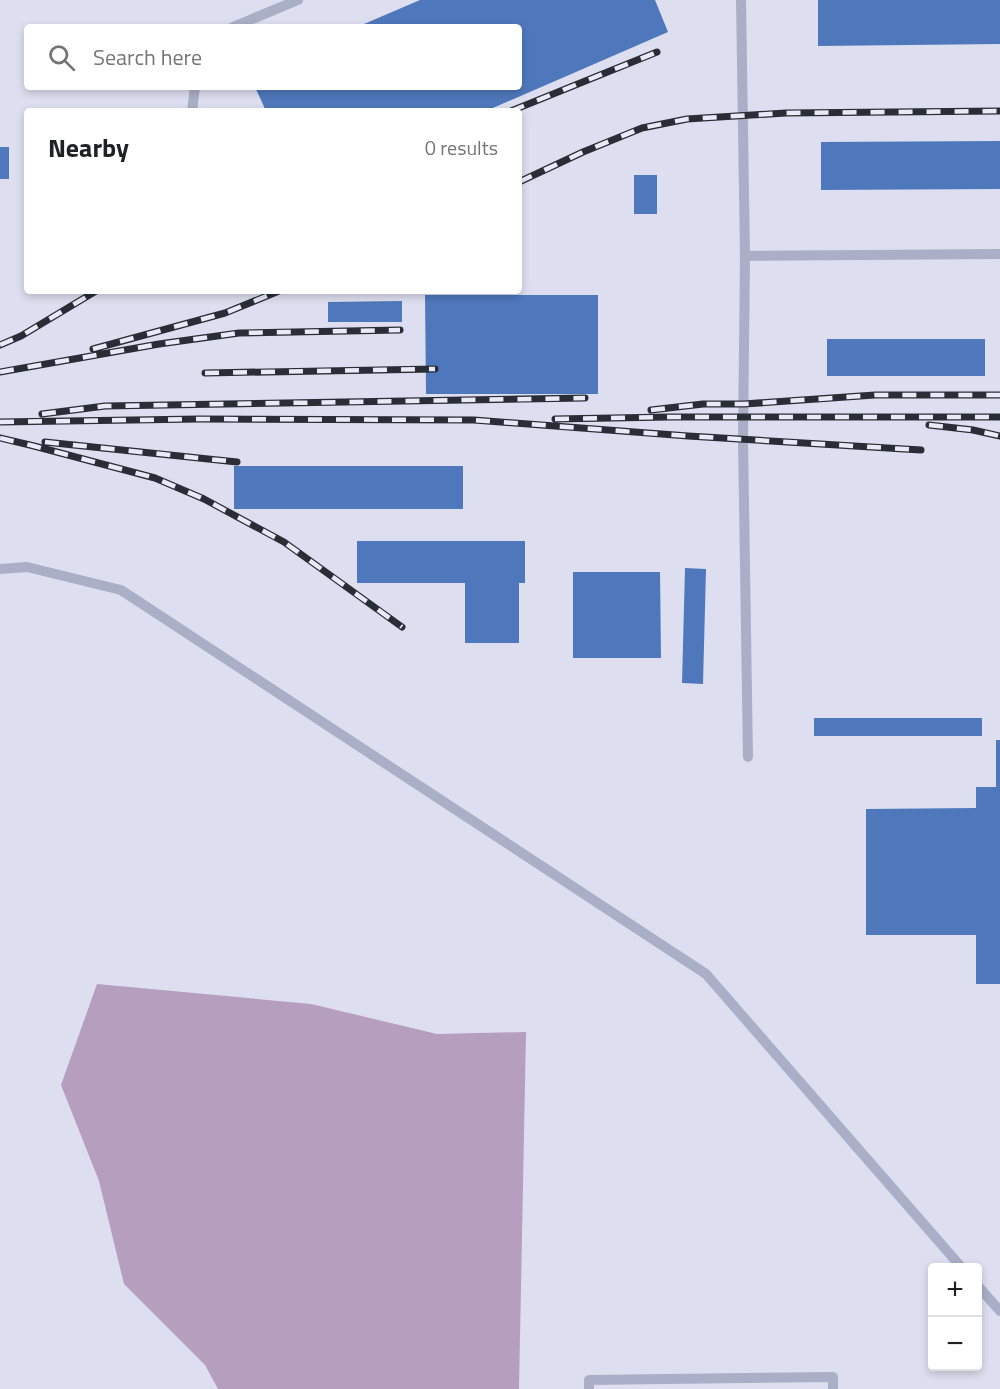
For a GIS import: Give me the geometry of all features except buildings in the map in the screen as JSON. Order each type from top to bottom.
[{"type":"lane","points":[[240,24],[298,0]]},
{"type":"lane","points":[[741,0],[745,256],[743,440],[748,758]]},
{"type":"lane","points":[[192,108],[195,90]]},
{"type":"lane","points":[[745,256],[1000,254]]},
{"type":"lane","points":[[0,569],[27,567],[121,590],[706,974],[958,1263]]},
{"type":"lane","points":[[982,1291],[1000,1311]]},
{"type":"lane","points":[[589,1389],[589,1380],[833,1377],[833,1389]]},
{"type":"shaded area","points":[[97,984],[311,1004],[437,1034],[526,1032],[519,1389],[218,1389],[205,1365],[124,1284],[99,1181],[61,1085]]},
{"type":"railway","points":[[518,108],[657,52]]},
{"type":"railway","points":[[522,181],[642,128],[687,119],[786,113],[1000,111]]},
{"type":"railway","points":[[0,345],[21,336],[91,294]]},
{"type":"railway","points":[[93,349],[225,313],[272,294]]},
{"type":"railway","points":[[0,372],[159,344],[239,333],[400,330]]},
{"type":"railway","points":[[205,373],[435,369]]},
{"type":"railway","points":[[651,410],[703,404],[744,404],[875,395],[1000,395]]},
{"type":"railway","points":[[42,414],[105,406],[585,398]]},
{"type":"railway","points":[[555,419],[1000,417]]},
{"type":"railway","points":[[0,422],[199,419],[474,420],[921,450]]},
{"type":"railway","points":[[929,425],[1000,436]]},
{"type":"railway","points":[[0,438],[155,478],[204,499],[284,542],[402,627]]},
{"type":"railway","points":[[45,442],[237,462]]}]
